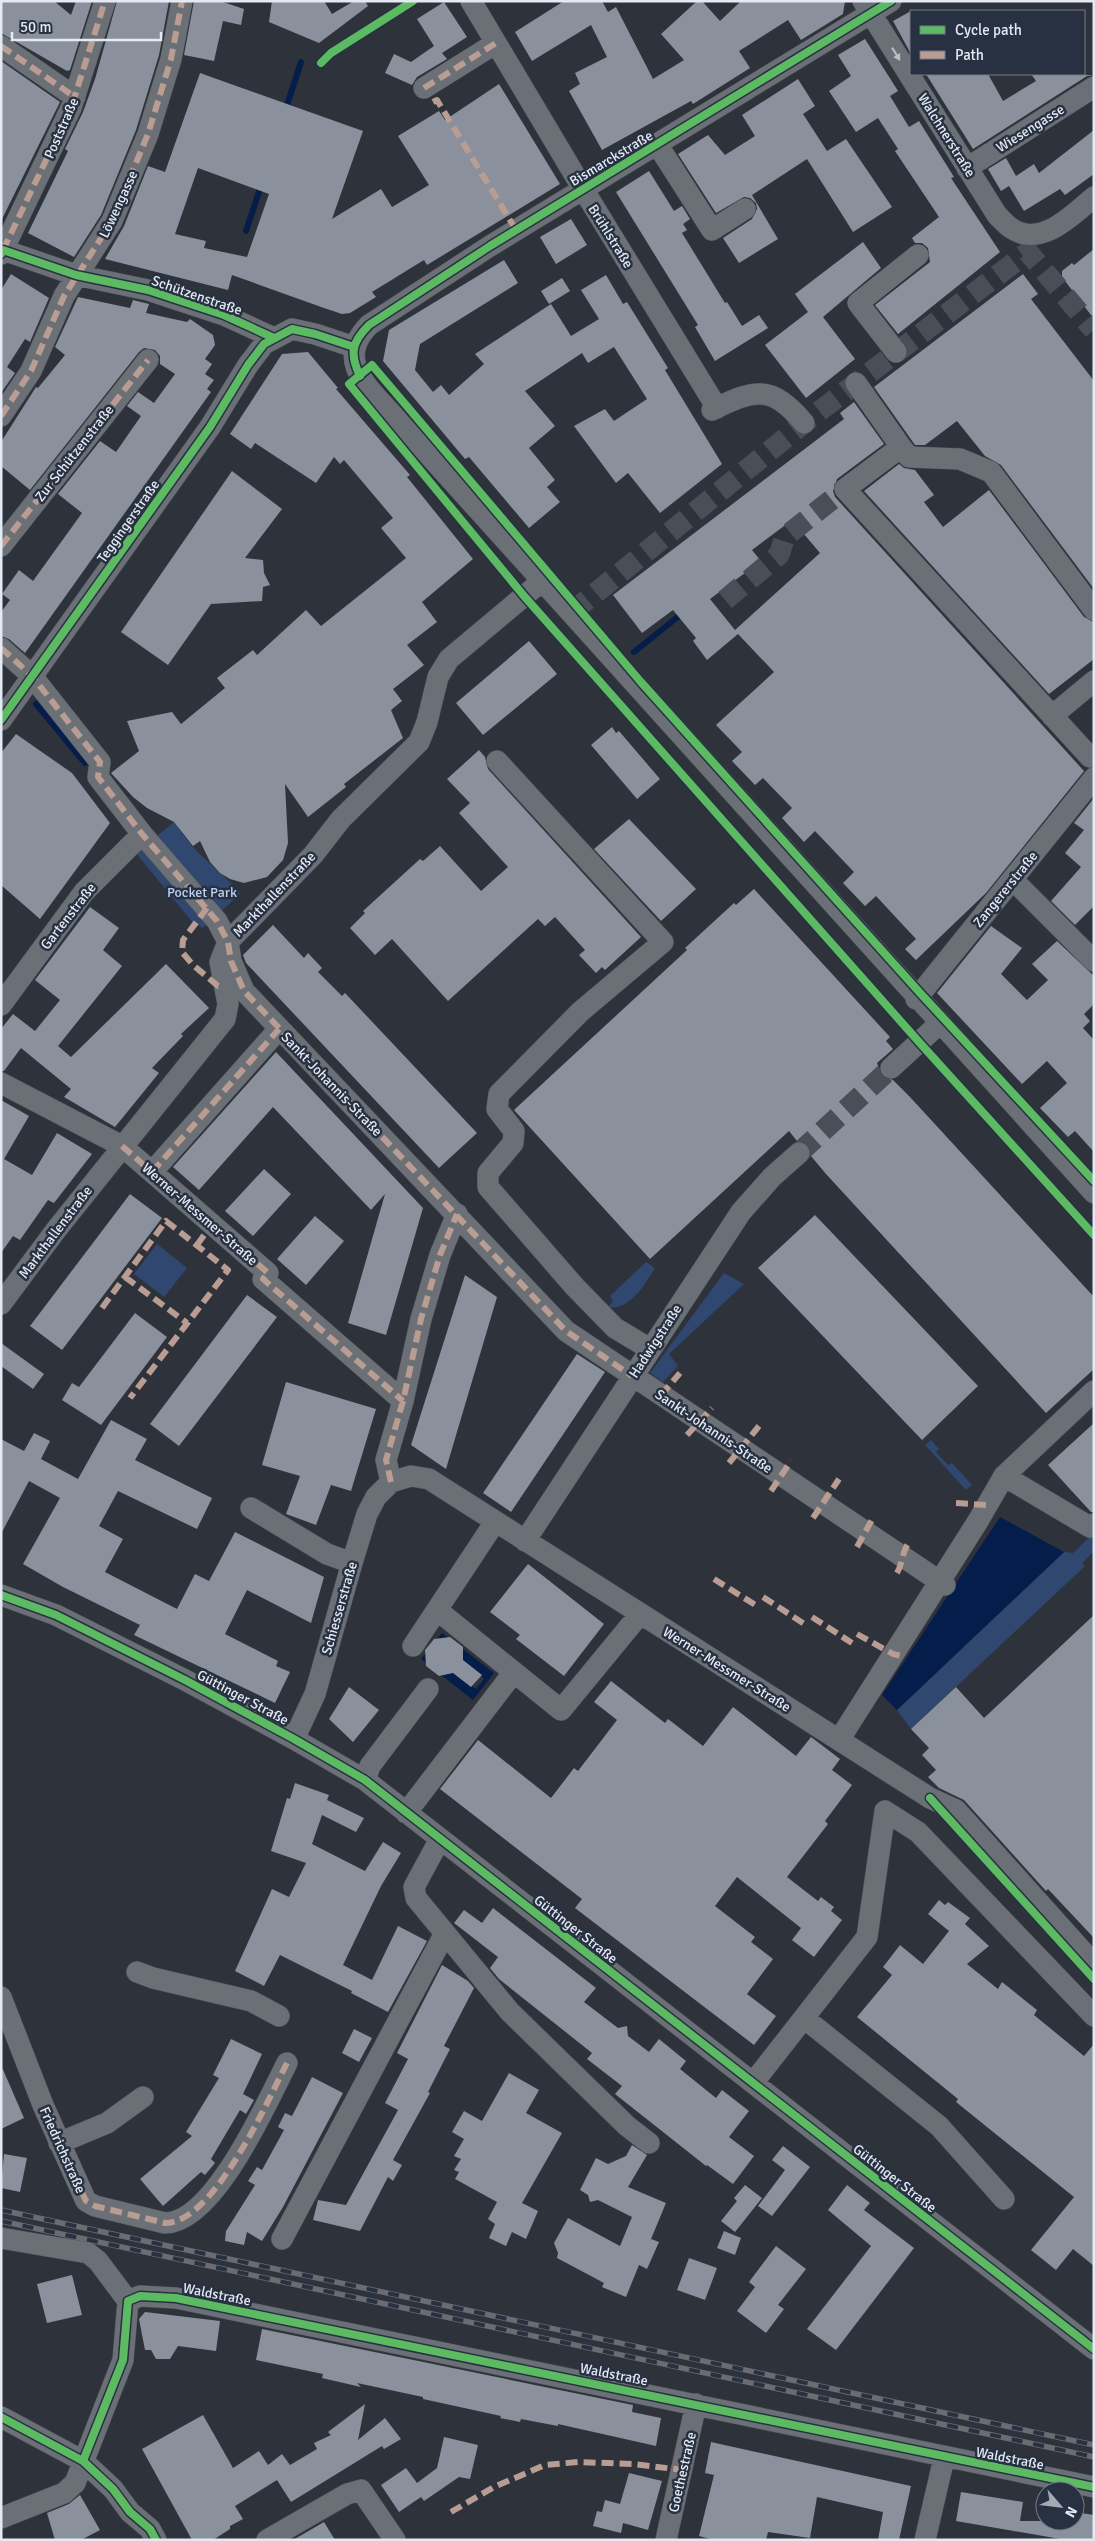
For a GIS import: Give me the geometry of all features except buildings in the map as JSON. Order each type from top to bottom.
[{"type":"street","name":"Poststraße","points":[[2,252],[76,97],[105,1]]},
{"type":"street","name":"Löwengasse","points":[[1,416],[30,371],[64,296],[76,275],[104,236],[139,158],[171,59],[182,1]]},
{"type":"street","name":"Brühlstraße","points":[[471,1],[712,403],[759,394],[773,394],[789,404],[804,422]]},
{"type":"street","name":"Bismarckstraße","points":[[354,347],[358,337],[369,325],[485,238],[583,190],[867,7],[892,1]]},
{"type":"street","name":"Walchnerstraße","points":[[867,7],[966,168],[997,214],[1012,229],[1024,234],[1043,234],[1059,224],[1094,196]]},
{"type":"street","points":[[424,88],[496,44]]},
{"type":"street","points":[[1,46],[76,97]]},
{"type":"street","name":"Wiesengasse","points":[[966,168],[1094,88]]},
{"type":"street","points":[[657,144],[712,230],[745,209]]},
{"type":"street","name":"Schützenstraße","points":[[2,252],[76,275],[148,290],[224,316],[274,338]]},
{"type":"street","points":[[896,352],[858,303],[918,255]]},
{"type":"street","points":[[274,338],[292,329],[315,334],[354,347],[353,358],[360,376],[916,999],[1094,1193]]},
{"type":"street","name":"Teggingerstraße","points":[[1,720],[210,427],[252,358],[264,344],[274,338]]},
{"type":"street","name":"Zur Schützenstraße","points":[[1,546],[148,360]]},
{"type":"street","points":[[856,383],[909,457],[960,459],[991,472],[1094,610]]},
{"type":"street","points":[[901,447],[845,489],[1090,757],[1094,754]]},
{"type":"street","name":"Markthallenstraße","points":[[1,1304],[122,1146],[225,1019],[228,1004],[220,962],[228,942],[308,860],[341,819],[419,742],[427,722],[438,677],[449,658],[542,581]]},
{"type":"street","points":[[1,648],[32,676]]},
{"type":"street","name":"Sankt-Johannis-Straße","points":[[32,676],[100,762],[98,777],[142,834],[207,908],[228,942],[239,985],[566,1331],[942,1583]]},
{"type":"street","points":[[1052,716],[1094,681]]},
{"type":"street","points":[[498,761],[663,942],[580,1012],[499,1094],[497,1109],[514,1131],[513,1143],[488,1173],[488,1187],[575,1287],[615,1328],[650,1349]]},
{"type":"street","name":"Zangererstraße","points":[[916,999],[1094,778]]},
{"type":"street","name":"Gartenstraße","points":[[1,1005],[84,892],[142,834]]},
{"type":"street","points":[[1013,880],[1094,961]]},
{"type":"street","points":[[891,1068],[939,1024]]},
{"type":"street","points":[[152,1172],[279,1029]]},
{"type":"street","name":"Werner-Messmer-Straße","points":[[1,1083],[122,1146],[268,1273],[263,1279],[403,1401]]},
{"type":"street","name":"Hadwigstraße","points":[[525,1541],[741,1212],[772,1177],[799,1152]]},
{"type":"street","points":[[457,1214],[440,1255],[421,1319],[403,1401],[386,1460],[391,1482],[411,1476],[429,1479],[525,1541]]},
{"type":"street","points":[[839,1740],[942,1583],[1004,1476],[1094,1391]]},
{"type":"street","points":[[1004,1476],[1090,1527],[1094,1524]]},
{"type":"street","name":"Schiesserstraße","points":[[294,1739],[315,1694],[367,1514],[376,1496],[391,1482]]},
{"type":"street","points":[[251,1508],[327,1554],[352,1563]]},
{"type":"street","points":[[413,1646],[495,1522]]},
{"type":"street","name":"Werner-Messmer-Straße","points":[[525,1541],[930,1798],[956,1810],[1094,1964]]},
{"type":"street","name":"Güttinger Straße","points":[[1,1595],[56,1615],[294,1739],[364,1780],[1094,2349]]},
{"type":"street","points":[[436,1610],[561,1710],[640,1614]]},
{"type":"street","points":[[406,1813],[514,1672]]},
{"type":"street","points":[[364,1780],[370,1766],[428,1689]]},
{"type":"street","points":[[753,2083],[867,1937],[885,1811],[918,1832],[1094,2016]]},
{"type":"street","points":[[440,1839],[414,1887],[414,1893],[510,2012],[627,2126],[648,2143]]},
{"type":"street","points":[[282,2239],[445,1933]]},
{"type":"street","points":[[137,1972],[152,1978],[251,2002],[279,2016]]},
{"type":"street","name":"Friedrichstraße","points":[[1,1997],[59,2143],[86,2201],[95,2206],[165,2223],[174,2223],[193,2211],[236,2161],[248,2142],[287,2063]]},
{"type":"street","points":[[804,2018],[939,2126],[1004,2199]]},
{"type":"street","points":[[59,2143],[107,2123],[143,2097]]},
{"type":"street","points":[[1,2238],[88,2253],[98,2261],[128,2301],[122,2360],[75,2483],[64,2494],[1,2518]]},
{"type":"street","name":"Waldstraße","points":[[128,2301],[140,2296],[176,2298],[696,2404],[944,2458],[1094,2487]]},
{"type":"street","name":"Goethestraße","points":[[666,2540],[696,2404]]},
{"type":"street","points":[[1,2417],[83,2461],[113,2489],[130,2512],[150,2529],[156,2540]]},
{"type":"street","points":[[925,2540],[944,2458]]},
{"type":"street","points":[[267,2540],[347,2494],[361,2490],[395,2540]]},
{"type":"street","points":[[130,2512],[140,2540]]},
{"type":"green space","name":"Pocket Park","points":[[174,822],[193,847],[240,894],[203,928],[193,923],[136,853]]},
{"type":"green space","points":[[157,1244],[187,1268],[164,1297],[134,1274]]},
{"type":"green space","points":[[646,1262],[655,1268],[636,1295],[623,1305],[608,1307],[613,1301],[610,1296]]},
{"type":"green space","points":[[724,1273],[744,1284],[669,1354],[678,1366],[663,1382],[650,1373]]},
{"type":"green space","points":[[931,1440],[939,1449],[936,1452],[948,1465],[952,1463],[972,1485],[966,1490],[925,1445]]},
{"type":"green space","points":[[1094,1533],[1094,1551],[1082,1563],[1085,1566],[911,1729],[897,1710],[1064,1552],[1073,1553]]},
{"type":"shaded area","points":[[1000,1517],[1064,1552],[897,1710],[882,1695]]},
{"type":"shaded area","points":[[442,1633],[494,1673],[473,1700],[421,1659]],"holes":[[[450,1669],[481,1676],[484,1679],[476,1689]]]},
{"type":"waterway","points":[[285,111],[301,62]]},
{"type":"waterway","points":[[246,231],[262,183]]},
{"type":"waterway","points":[[634,652],[684,612]]},
{"type":"waterway","points":[[36,704],[85,763]]},
{"type":"tunnel","points":[[571,613],[804,423],[1028,252],[1094,330]]},
{"type":"tunnel","points":[[725,600],[779,555],[785,537],[845,489]]},
{"type":"tunnel","points":[[799,1153],[891,1068]]},
{"type":"railway","points":[[1,2210],[1094,2445]]},
{"type":"railway","points":[[1,2221],[1094,2457]]},
{"type":"marked path","points":[[3,250],[71,108],[105,1]]},
{"type":"marked path","points":[[1,416],[31,371],[64,296],[112,221],[148,134],[171,59],[182,1]]},
{"type":"marked path","points":[[424,88],[496,43]]},
{"type":"marked path","points":[[1,46],[75,97]]},
{"type":"marked path","points":[[433,102],[437,100],[516,230]]},
{"type":"marked path","points":[[1,546],[148,360]]},
{"type":"marked path","points":[[1,648],[32,676],[100,762],[98,777],[142,834],[217,921],[228,942],[231,961],[244,991],[566,1331],[632,1376]]},
{"type":"marked path","points":[[207,908],[183,940],[182,952],[193,965],[218,986],[223,986]]},
{"type":"marked path","points":[[152,1172],[279,1029]]},
{"type":"marked path","points":[[122,1146],[268,1273],[263,1279],[403,1401]]},
{"type":"marked path","points":[[391,1482],[386,1460],[403,1401],[421,1319],[440,1255],[457,1214]]},
{"type":"marked path","points":[[102,1308],[166,1221],[228,1270],[130,1398]]},
{"type":"marked path","points":[[197,1245],[212,1224]]},
{"type":"marked path","points":[[125,1277],[187,1323]]},
{"type":"marked path","points":[[661,1395],[680,1373]]},
{"type":"marked path","points":[[687,1435],[712,1408]]},
{"type":"marked path","points":[[729,1463],[759,1426]]},
{"type":"marked path","points":[[771,1491],[791,1461]]},
{"type":"marked path","points":[[813,1518],[839,1479]]},
{"type":"marked path","points":[[956,1503],[987,1505]]},
{"type":"marked path","points":[[857,1547],[874,1516]]},
{"type":"marked path","points":[[897,1573],[908,1544]]},
{"type":"marked path","points":[[714,1579],[757,1606]]},
{"type":"marked path","points":[[763,1597],[806,1625]]},
{"type":"marked path","points":[[812,1617],[852,1643]]},
{"type":"marked path","points":[[857,1634],[893,1654],[901,1656]]},
{"type":"marked path","points":[[59,2143],[86,2201],[95,2206],[165,2223],[183,2218],[202,2203],[220,2183],[237,2158],[253,2131],[287,2063]]},
{"type":"marked path","points":[[451,2512],[494,2487],[545,2465],[578,2462],[633,2464],[683,2470]]},
{"type":"cycle path","points":[[321,63],[331,53],[413,1]]},
{"type":"cycle path","points":[[360,376],[354,361],[354,348],[359,337],[369,325],[490,246],[891,1]]},
{"type":"cycle path","points":[[1,254],[3,250],[76,275],[148,290],[224,315],[274,338]]},
{"type":"cycle path","points":[[1,720],[210,427],[248,365],[264,344],[292,329],[315,334],[354,347]]},
{"type":"cycle path","points":[[1094,1181],[921,994],[640,681],[372,365],[349,384],[524,596],[919,1042],[1094,1235]]},
{"type":"cycle path","points":[[1,1595],[56,1615],[185,1680],[365,1780],[1094,2349]]},
{"type":"cycle path","points":[[930,1798],[1094,1979]]},
{"type":"cycle path","points":[[83,2461],[123,2360],[128,2301],[140,2296],[176,2298],[1094,2487]]},
{"type":"cycle path","points":[[1,2417],[83,2461],[113,2489],[130,2512],[150,2529],[156,2540]]}]
